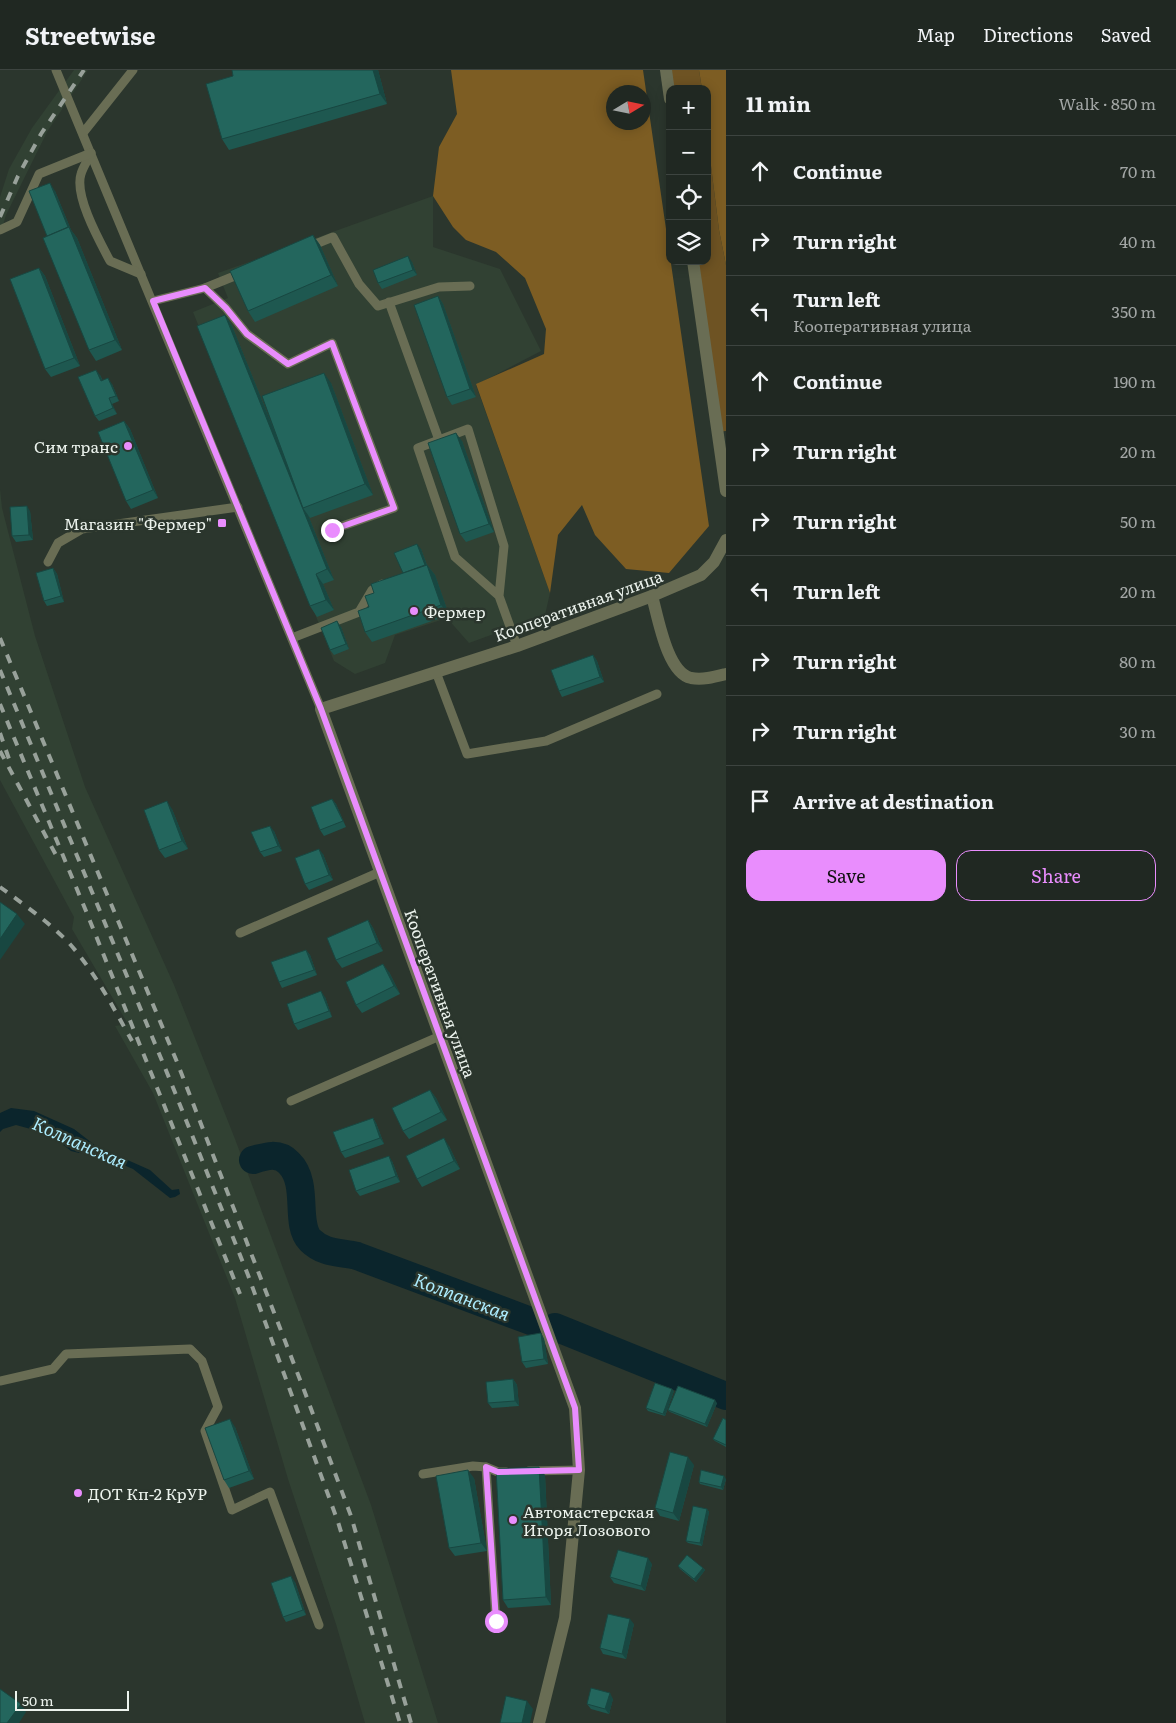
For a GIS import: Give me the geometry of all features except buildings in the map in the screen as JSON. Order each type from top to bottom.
[{"type":"street","points":[[666,70],[668,85]]},
{"type":"street","points":[[694,265],[726,491]]},
{"type":"street","name":"Кооперативная улица","points":[[540,1723],[565,1618],[579,1470],[575,1408],[321,709],[517,646],[652,596],[701,575],[714,562],[726,540]]},
{"type":"street","points":[[652,596],[670,656],[678,668],[689,677],[705,679],[726,674]]},
{"type":"lane","points":[[56,70],[321,709]]},
{"type":"lane","points":[[83,133],[133,70]]},
{"type":"lane","points":[[0,230],[17,222],[39,174],[91,153]]},
{"type":"lane","points":[[91,153],[80,175],[80,193],[94,230],[110,261],[141,274]]},
{"type":"lane","points":[[297,252],[334,237],[359,284],[378,306],[439,287],[470,286]]},
{"type":"lane","points":[[153,301],[205,288],[251,270]]},
{"type":"lane","points":[[205,288],[226,308],[247,334],[288,364],[332,343],[394,508],[332,530]]},
{"type":"lane","points":[[389,302],[439,440]]},
{"type":"lane","points":[[499,596],[455,557],[418,448],[468,429],[504,546],[499,596],[517,646]]},
{"type":"lane","points":[[48,562],[58,543],[82,529],[238,507]]},
{"type":"lane","points":[[292,638],[359,612],[372,590],[393,578]]},
{"type":"lane","points":[[436,672],[467,754],[546,740],[657,694]]},
{"type":"lane","points":[[240,932],[380,872]]},
{"type":"lane","points":[[291,1101],[440,1036]]},
{"type":"lane","points":[[0,1381],[53,1369],[66,1354],[190,1349],[202,1360],[218,1407],[205,1431],[232,1510],[270,1492],[319,1626]]},
{"type":"lane","points":[[423,1474],[473,1466],[486,1467],[498,1472],[579,1470]]},
{"type":"lane","points":[[486,1467],[496,1621]]},
{"type":"shaded area","points":[[74,70],[88,70],[47,132],[6,215],[0,235],[0,197],[9,169],[32,128]]},
{"type":"shaded area","points":[[451,70],[643,70],[645,85],[606,85],[606,130],[651,130],[651,125],[666,229],[666,265],[671,265],[709,526],[669,573],[626,569],[595,535],[582,505],[558,535],[550,593],[476,384],[544,354],[546,329],[525,278],[496,252],[466,240],[453,227],[433,196],[439,147],[457,114]]},
{"type":"shaded area","points":[[666,70],[699,70],[701,85],[669,85]]},
{"type":"shaded area","points":[[699,70],[726,70],[726,265],[719,230],[711,166],[711,85],[701,85]]},
{"type":"shaded area","points":[[711,166],[719,230],[726,265],[726,431],[717,432],[694,265],[711,265]]},
{"type":"shaded area","points":[[433,196],[433,247],[500,269],[541,351],[476,385],[550,593],[545,615],[469,643],[447,618],[395,635],[385,663],[355,674],[334,661],[193,312],[228,298],[218,273]]},
{"type":"shaded area","points":[[0,489],[2,508],[35,636],[85,787],[174,985],[235,1139],[371,1505],[438,1723],[365,1723],[336,1624],[288,1479],[235,1298],[153,1093],[115,1026],[128,1024],[72,929],[74,917],[0,780]]},
{"type":"water","points":[[11,1108],[34,1111],[74,1129],[96,1146],[150,1170],[172,1190],[179,1189],[180,1194],[170,1198],[133,1169],[100,1155],[83,1151],[79,1153],[71,1151],[49,1134],[16,1125],[3,1129],[0,1132],[0,1113]]},
{"type":"waterway","name":"Колпанская","points":[[253,1160],[267,1156],[277,1156],[289,1163],[299,1182],[305,1233],[315,1245],[332,1252],[357,1256],[536,1323]]},
{"type":"waterway","name":"Колпанская","points":[[536,1323],[555,1327]]},
{"type":"waterway","name":"Колпанская","points":[[555,1327],[726,1396]]},
{"type":"railway","points":[[0,217],[18,176],[41,134],[84,70]]},
{"type":"railway","points":[[0,638],[177,1062],[304,1390],[351,1516],[411,1723]]},
{"type":"railway","points":[[0,670],[170,1080],[248,1275],[338,1522],[400,1723]]},
{"type":"railway","points":[[0,704],[86,911],[240,1294]]},
{"type":"railway","points":[[0,733],[9,759]]},
{"type":"railway","points":[[0,751],[57,857]]},
{"type":"railway","points":[[0,887],[69,943],[95,978],[132,1041]]},
{"type":"place","name":"Сим транс","points":[[128,446]]},
{"type":"place","name":"Магазин \"Фермер\"","points":[[222,523]]},
{"type":"place","name":"Фермер","points":[[414,611]]},
{"type":"place","name":"ДОТ Кп-2 КрУР","points":[[78,1493]]},
{"type":"place","name":"Автомастерская Игоря Лозового","points":[[513,1520]]},
{"type":"route","points":[[332,530],[394,508],[332,343],[288,364],[247,334],[226,308],[205,288],[153,301],[321,709],[575,1408],[579,1470],[498,1472],[486,1467],[496,1621]]}]
